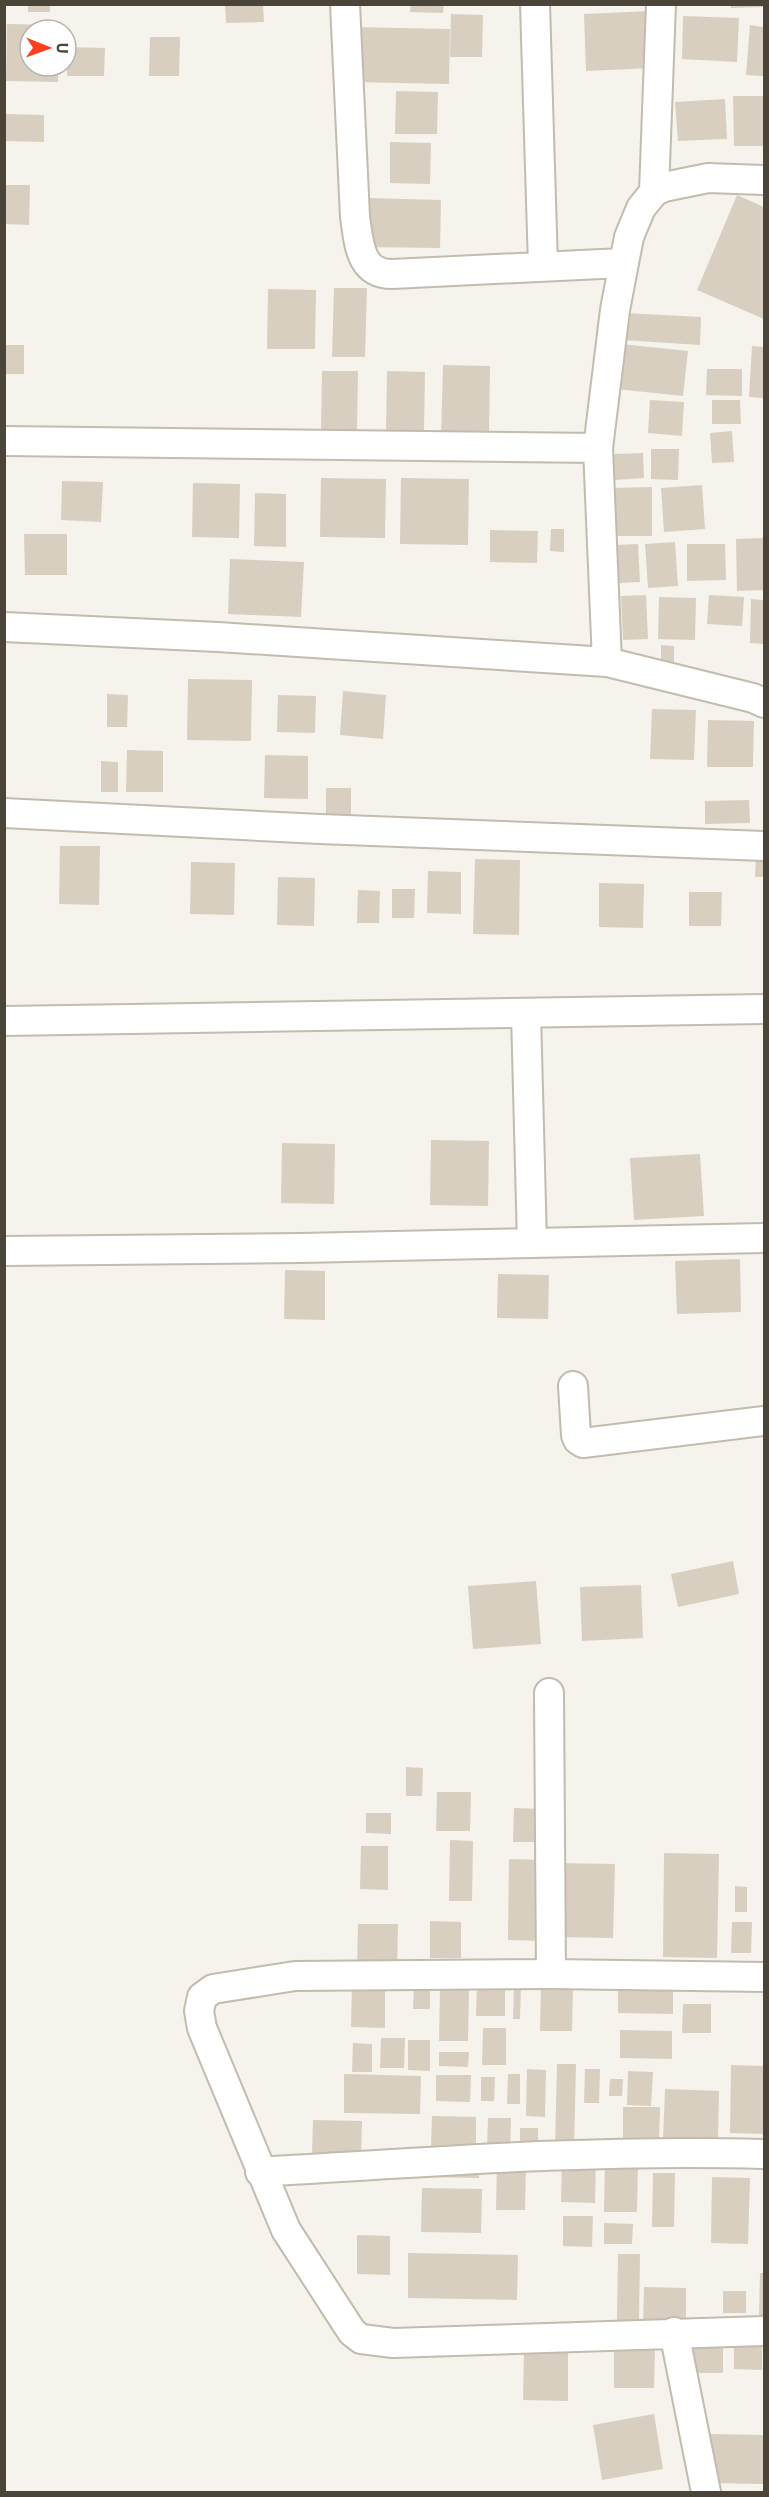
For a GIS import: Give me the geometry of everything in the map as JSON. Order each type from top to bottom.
[{"type":"street","points":[[345,4],[355,217],[361,252],[370,268],[377,273],[392,274],[622,263]]},
{"type":"street","points":[[535,4],[543,266]]},
{"type":"street","points":[[654,192],[661,4]]},
{"type":"street","points":[[607,662],[598,448],[622,263],[638,214],[654,192],[673,184],[699,179],[765,180]]},
{"type":"street","points":[[4,441],[598,448]]},
{"type":"street","points":[[4,627],[218,637],[607,662],[753,698],[765,703]]},
{"type":"street","points":[[4,813],[320,829],[765,846]]},
{"type":"street","points":[[4,1021],[765,1009]]},
{"type":"street","points":[[526,1013],[532,1243]]},
{"type":"street","points":[[4,1251],[765,1238]]},
{"type":"street","points":[[573,1386],[576,1434],[578,1440],[583,1443],[765,1421]]},
{"type":"street","points":[[549,1694],[551,1974]]},
{"type":"street","points":[[765,1977],[551,1974],[295,1976],[220,1987],[207,1993],[199,2001],[202,2028],[286,2230],[307,2266],[352,2332],[361,2339],[393,2343],[674,2332],[765,2331]]},
{"type":"street","points":[[260,2172],[567,2154],[675,2151],[765,2154]]},
{"type":"street","points":[[674,2332],[706,2493]]},
{"type":"building","points":[[28,4],[50,4],[50,12],[28,12]]},
{"type":"building","points":[[225,4],[263,4],[264,22],[226,23]]},
{"type":"building","points":[[411,4],[444,4],[443,13],[410,12]]},
{"type":"building","points":[[731,4],[764,4],[764,7],[731,8]]},
{"type":"building","points":[[650,11],[652,68],[586,71],[584,14]]},
{"type":"building","points":[[451,14],[483,15],[482,57],[450,57]]},
{"type":"building","points":[[683,16],[739,18],[737,62],[682,59]]},
{"type":"building","points":[[7,24],[18,24],[18,78],[58,78],[58,82],[6,81]]},
{"type":"building","points":[[750,25],[764,27],[764,76],[746,75]]},
{"type":"building","points":[[352,27],[450,29],[449,84],[351,82]]},
{"type":"building","points":[[150,37],[180,37],[179,76],[149,76]]},
{"type":"building","points":[[78,47],[105,48],[104,76],[78,76]]},
{"type":"building","points":[[396,91],[438,92],[437,134],[395,134]]},
{"type":"building","points":[[733,96],[764,96],[764,146],[734,146]]},
{"type":"building","points":[[725,99],[727,139],[678,141],[675,102]]},
{"type":"building","points":[[6,114],[44,115],[44,142],[5,141]]},
{"type":"building","points":[[390,142],[431,143],[430,184],[390,183]]},
{"type":"building","points":[[5,185],[30,185],[29,225],[4,224]]},
{"type":"building","points":[[737,195],[764,207],[764,319],[697,290]]},
{"type":"building","points":[[368,198],[441,200],[440,248],[367,247]]},
{"type":"building","points":[[334,288],[367,288],[365,357],[332,357]]},
{"type":"building","points":[[268,289],[316,290],[315,349],[267,349]]},
{"type":"building","points":[[624,313],[701,317],[700,345],[622,340]]},
{"type":"building","points":[[621,344],[688,351],[683,396],[616,389]]},
{"type":"building","points":[[4,345],[24,345],[24,374],[4,374]]},
{"type":"building","points":[[752,346],[764,347],[764,398],[749,397]]},
{"type":"building","points":[[443,365],[490,366],[489,436],[441,435]]},
{"type":"building","points":[[707,369],[742,369],[742,396],[706,395]]},
{"type":"building","points":[[322,371],[358,371],[357,431],[321,430]]},
{"type":"building","points":[[387,371],[425,372],[424,432],[386,432]]},
{"type":"building","points":[[650,400],[684,402],[682,436],[648,433]]},
{"type":"building","points":[[712,400],[740,400],[741,424],[712,424]]},
{"type":"building","points":[[732,431],[734,462],[712,463],[710,433]]},
{"type":"building","points":[[651,449],[679,449],[678,480],[651,479]]},
{"type":"building","points":[[643,453],[644,478],[615,480],[613,454]]},
{"type":"building","points":[[321,478],[386,479],[385,538],[320,537]]},
{"type":"building","points":[[401,478],[469,479],[468,545],[400,544]]},
{"type":"building","points":[[62,481],[103,482],[101,522],[61,520]]},
{"type":"building","points":[[193,483],[240,484],[239,538],[192,537]]},
{"type":"building","points":[[702,485],[705,529],[664,532],[661,488]]},
{"type":"building","points":[[652,487],[652,536],[611,536],[611,488]]},
{"type":"building","points":[[255,493],[286,494],[286,547],[254,546]]},
{"type":"building","points":[[551,529],[564,529],[564,552],[550,551]]},
{"type":"building","points":[[490,530],[538,531],[537,563],[490,562]]},
{"type":"building","points":[[24,534],[67,534],[67,575],[25,575]]},
{"type":"building","points":[[764,538],[764,590],[737,591],[736,539]]},
{"type":"building","points":[[675,542],[678,586],[648,588],[645,544]]},
{"type":"building","points":[[638,544],[640,582],[619,583],[616,545]]},
{"type":"building","points":[[687,544],[725,544],[726,580],[687,581]]},
{"type":"building","points":[[230,559],[304,562],[301,617],[228,614]]},
{"type":"building","points":[[646,595],[648,639],[623,640],[621,596]]},
{"type":"building","points":[[709,595],[744,597],[742,626],[707,624]]},
{"type":"building","points":[[659,597],[696,598],[695,640],[658,639]]},
{"type":"building","points":[[751,599],[764,600],[764,644],[750,643]]},
{"type":"building","points":[[661,645],[674,646],[674,667],[661,667]]},
{"type":"building","points":[[188,679],[252,680],[251,741],[187,740]]},
{"type":"building","points":[[343,691],[386,695],[383,739],[340,735]]},
{"type":"building","points":[[107,694],[128,695],[127,727],[107,727]]},
{"type":"building","points":[[278,695],[316,696],[315,733],[277,732]]},
{"type":"building","points":[[652,709],[696,710],[694,760],[650,759]]},
{"type":"building","points":[[708,720],[754,721],[753,767],[707,767]]},
{"type":"building","points":[[127,750],[163,751],[163,792],[126,792]]},
{"type":"building","points":[[265,755],[308,756],[308,799],[264,798]]},
{"type":"building","points":[[101,761],[118,762],[118,792],[101,792]]},
{"type":"building","points":[[326,788],[351,788],[351,824],[326,823]]},
{"type":"building","points":[[749,800],[750,823],[705,824],[705,801]]},
{"type":"building","points":[[60,846],[100,846],[99,905],[59,904]]},
{"type":"building","points":[[756,854],[764,854],[764,877],[755,877]]},
{"type":"building","points":[[475,859],[520,860],[519,935],[473,934]]},
{"type":"building","points":[[191,862],[235,863],[234,915],[190,914]]},
{"type":"building","points":[[428,871],[461,872],[461,914],[427,913]]},
{"type":"building","points":[[278,877],[315,878],[314,926],[277,925]]},
{"type":"building","points":[[599,883],[644,884],[643,928],[599,927]]},
{"type":"building","points":[[392,889],[415,889],[414,918],[392,918]]},
{"type":"building","points":[[358,890],[380,891],[379,923],[357,923]]},
{"type":"building","points":[[689,892],[722,892],[721,926],[689,926]]},
{"type":"building","points":[[431,1140],[489,1141],[488,1206],[430,1205]]},
{"type":"building","points":[[282,1143],[335,1144],[334,1204],[281,1203]]},
{"type":"building","points":[[700,1154],[704,1216],[634,1220],[630,1158]]},
{"type":"building","points":[[740,1259],[741,1312],[677,1314],[675,1261]]},
{"type":"building","points":[[285,1270],[325,1271],[325,1320],[284,1319]]},
{"type":"building","points":[[498,1274],[549,1275],[548,1319],[497,1318]]},
{"type":"building","points":[[733,1561],[739,1594],[678,1607],[671,1574]]},
{"type":"building","points":[[536,1581],[541,1644],[473,1649],[468,1586]]},
{"type":"building","points":[[641,1585],[643,1638],[582,1641],[580,1587]]},
{"type":"building","points":[[406,1767],[423,1768],[422,1796],[406,1796]]},
{"type":"building","points":[[437,1792],[471,1792],[470,1831],[436,1831]]},
{"type":"building","points":[[514,1808],[544,1809],[544,1842],[513,1842]]},
{"type":"building","points":[[366,1813],[391,1813],[391,1834],[366,1833]]},
{"type":"building","points":[[450,1840],[473,1841],[472,1901],[449,1901]]},
{"type":"building","points":[[361,1846],[388,1846],[388,1890],[360,1889]]},
{"type":"building","points":[[664,1853],[719,1854],[717,1958],[663,1957]]},
{"type":"building","points":[[509,1859],[543,1860],[542,1941],[508,1940]]},
{"type":"building","points":[[554,1863],[615,1864],[613,1938],[553,1937]]},
{"type":"building","points":[[735,1886],[747,1887],[747,1912],[735,1912]]},
{"type":"building","points":[[430,1921],[461,1922],[461,1958],[430,1958]]},
{"type":"building","points":[[732,1922],[752,1922],[751,1953],[731,1953]]},
{"type":"building","points":[[358,1924],[398,1924],[397,1969],[357,1968]]},
{"type":"building","points":[[352,1982],[385,1983],[385,2028],[351,2027]]},
{"type":"building","points":[[414,1983],[430,1983],[430,2009],[413,2009]]},
{"type":"building","points":[[541,1983],[573,1984],[572,2031],[540,2031]]},
{"type":"building","points":[[477,1984],[505,1984],[505,2016],[476,2016]]},
{"type":"building","points":[[514,1985],[521,1985],[520,2019],[513,2019]]},
{"type":"building","points":[[440,1989],[469,1989],[468,2041],[439,2041]]},
{"type":"building","points":[[618,1991],[673,1991],[673,2014],[618,2013]]},
{"type":"building","points":[[683,2004],[711,2004],[711,2033],[682,2033]]},
{"type":"building","points":[[483,2028],[506,2028],[506,2065],[482,2065]]},
{"type":"building","points":[[620,2030],[672,2031],[672,2059],[620,2058]]},
{"type":"building","points":[[381,2038],[405,2038],[404,2068],[380,2068]]},
{"type":"building","points":[[408,2040],[430,2040],[430,2071],[408,2070]]},
{"type":"building","points":[[353,2043],[372,2044],[372,2072],[352,2072]]},
{"type":"building","points":[[439,2052],[469,2052],[468,2067],[439,2066]]},
{"type":"building","points":[[557,2064],[576,2064],[574,2148],[555,2147]]},
{"type":"building","points":[[731,2065],[764,2066],[764,2134],[730,2133]]},
{"type":"building","points":[[527,2069],[546,2070],[545,2117],[526,2116]]},
{"type":"building","points":[[585,2069],[600,2069],[599,2103],[584,2103]]},
{"type":"building","points":[[628,2071],[653,2072],[651,2106],[627,2105]]},
{"type":"building","points":[[344,2074],[421,2076],[420,2114],[344,2113]]},
{"type":"building","points":[[508,2074],[520,2074],[520,2104],[507,2104]]},
{"type":"building","points":[[436,2075],[471,2075],[470,2102],[436,2101]]},
{"type":"building","points":[[481,2077],[495,2077],[494,2101],[481,2101]]},
{"type":"building","points":[[610,2079],[623,2079],[622,2096],[609,2096]]},
{"type":"building","points":[[665,2089],[719,2091],[718,2142],[663,2140]]},
{"type":"building","points":[[623,2107],[660,2107],[659,2143],[623,2143]]},
{"type":"building","points":[[432,2116],[476,2117],[476,2148],[431,2147]]},
{"type":"building","points":[[488,2118],[511,2118],[510,2151],[487,2151]]},
{"type":"building","points":[[313,2120],[362,2121],[361,2156],[312,2155]]},
{"type":"building","points":[[520,2128],[538,2128],[538,2151],[520,2150]]},
{"type":"building","points":[[562,2156],[596,2157],[595,2203],[561,2202]]},
{"type":"building","points":[[605,2160],[638,2161],[637,2212],[604,2212]]},
{"type":"building","points":[[497,2162],[526,2163],[525,2210],[496,2210]]},
{"type":"building","points":[[425,2164],[480,2165],[479,2178],[425,2177]]},
{"type":"building","points":[[653,2173],[675,2173],[674,2227],[652,2227]]},
{"type":"building","points":[[712,2177],[750,2178],[748,2244],[711,2243]]},
{"type":"building","points":[[422,2188],[482,2189],[481,2233],[421,2232]]},
{"type":"building","points":[[563,2216],[593,2216],[592,2247],[563,2246]]},
{"type":"building","points":[[604,2223],[633,2224],[632,2244],[604,2244]]},
{"type":"building","points":[[357,2235],[390,2236],[390,2275],[357,2274]]},
{"type":"building","points":[[408,2253],[518,2255],[517,2300],[408,2298]]},
{"type":"building","points":[[618,2254],[640,2254],[639,2321],[617,2321]]},
{"type":"building","points":[[760,2273],[764,2273],[764,2315],[759,2315]]},
{"type":"building","points":[[644,2287],[686,2288],[686,2325],[643,2324]]},
{"type":"building","points":[[723,2291],[746,2291],[746,2313],[723,2313]]},
{"type":"building","points":[[734,2345],[762,2346],[762,2370],[734,2369]]},
{"type":"building","points":[[686,2346],[723,2346],[723,2373],[686,2373]]},
{"type":"building","points":[[524,2349],[568,2350],[568,2401],[523,2400]]},
{"type":"building","points":[[614,2349],[655,2350],[654,2388],[614,2388]]},
{"type":"building","points":[[654,2414],[663,2469],[602,2480],[593,2425]]},
{"type":"building","points":[[709,2434],[764,2435],[764,2484],[708,2483]]}]
